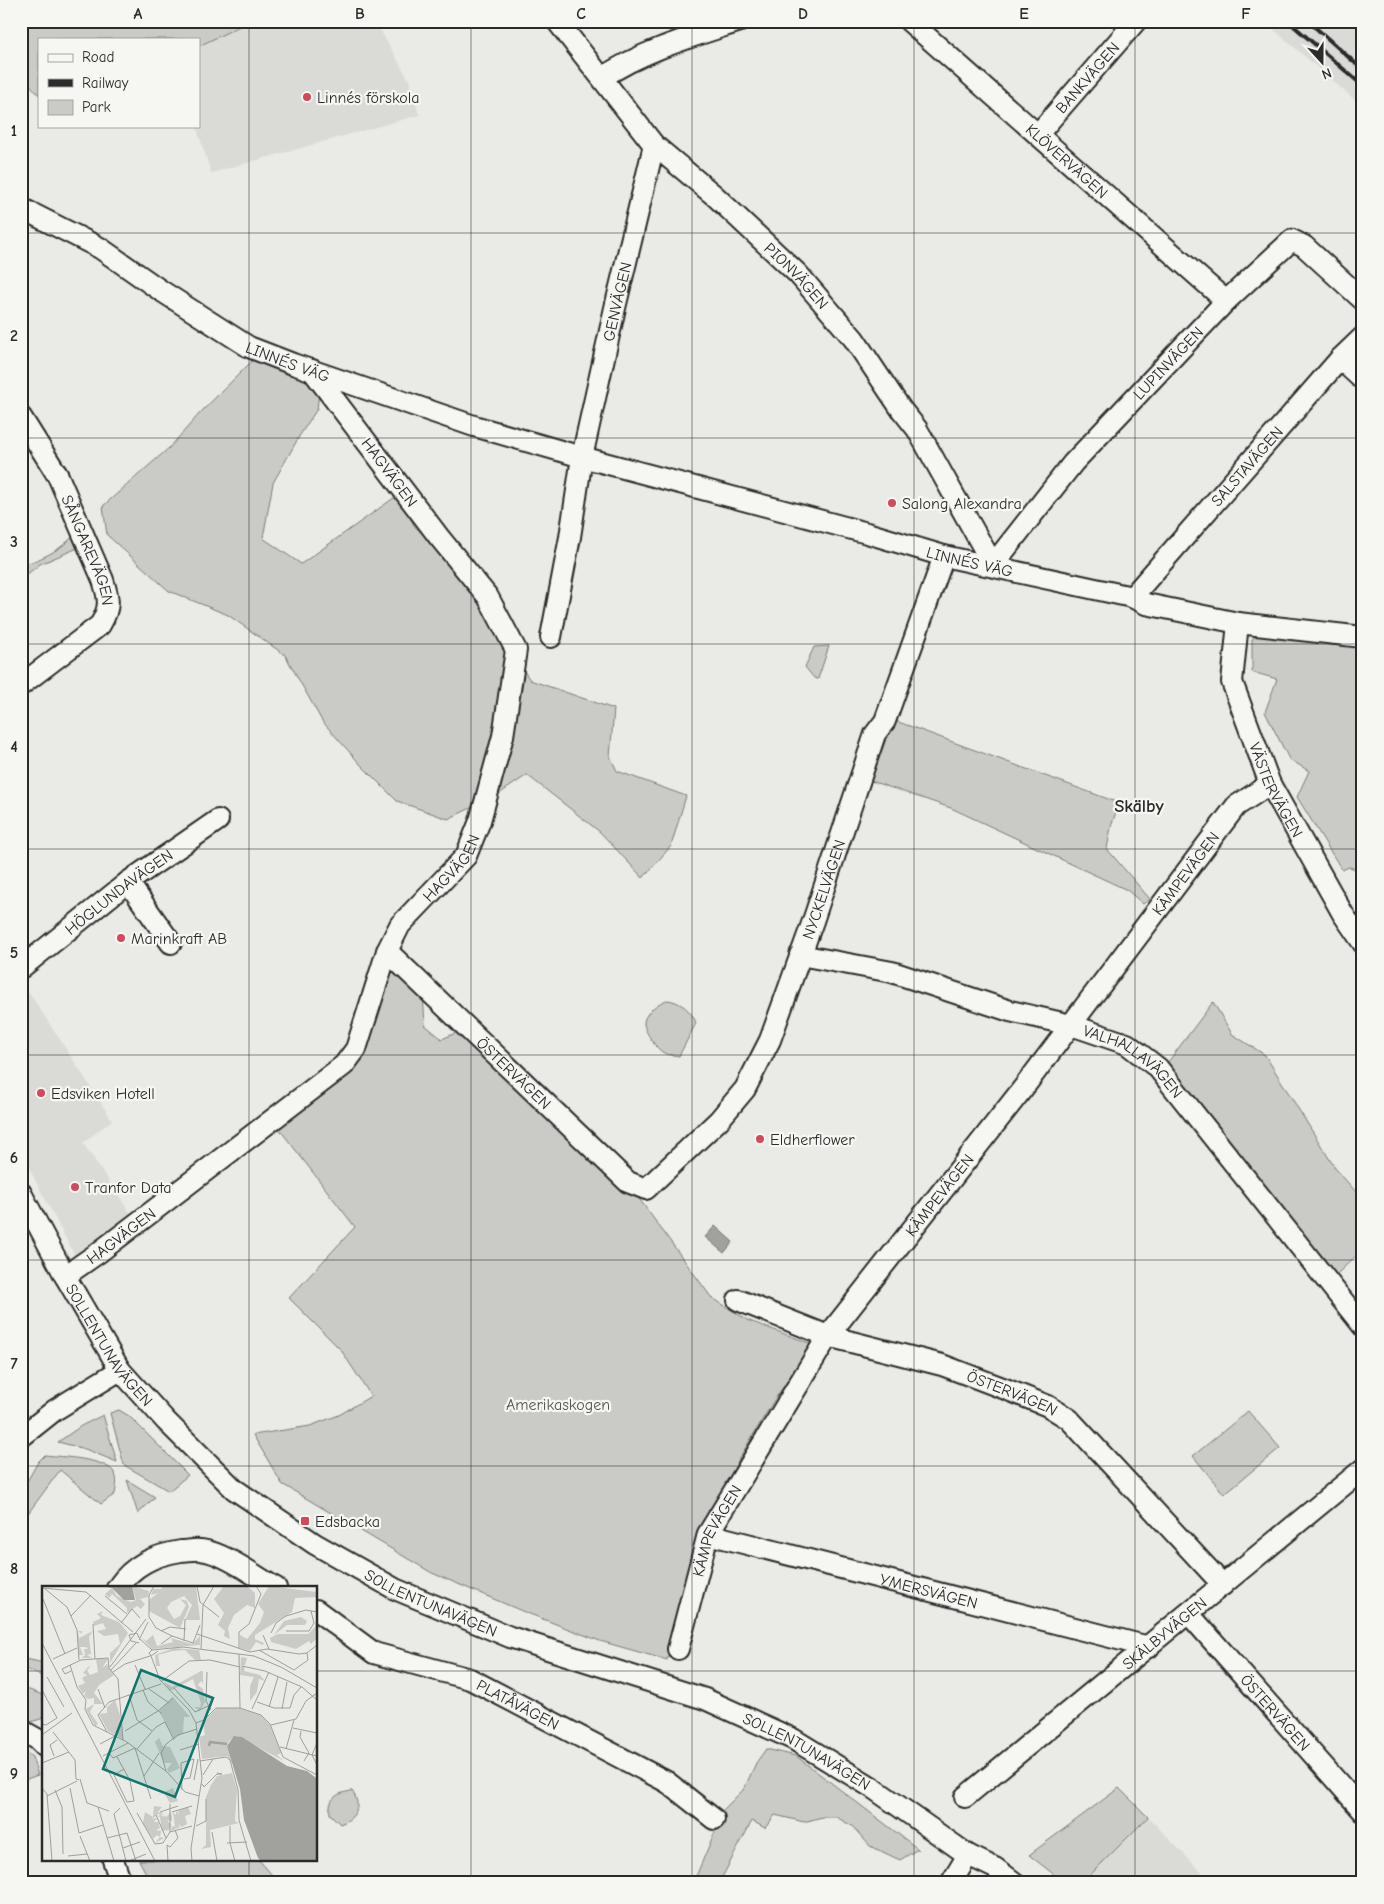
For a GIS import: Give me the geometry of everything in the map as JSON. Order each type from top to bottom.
[{"type":"street","name":"PIONVÄGEN","points":[[557,21],[654,146],[714,196],[798,274],[854,339],[901,410],[917,429],[993,565]]},
{"type":"street","points":[[602,78],[619,66],[694,36],[740,21]]},
{"type":"street","name":"KLÖVERVÄGEN","points":[[909,21],[1226,301]]},
{"type":"street","name":"BANKVÄGEN","points":[[1038,134],[1136,21]]},
{"type":"street","name":"GENVÄGEN","points":[[582,457],[654,146]]},
{"type":"street","name":"LINNÉS VÄG","points":[[21,208],[100,248],[160,290],[249,347],[474,426],[944,556],[993,565],[1132,597],[1146,604],[1238,623],[1363,637]]},
{"type":"street","name":"LUPINVÄGEN","points":[[993,565],[1073,463],[1226,301],[1292,240],[1310,252],[1363,300]]},
{"type":"street","name":"SALSTAVÄGEN","points":[[1132,597],[1340,360],[1363,337]]},
{"type":"street","points":[[1340,360],[1363,380]]},
{"type":"street","name":"HAGVÄGEN","points":[[65,1276],[98,1253],[344,1064],[356,1049],[387,952],[400,925],[466,856],[480,821],[503,736],[516,650],[488,597],[439,537],[312,370]]},
{"type":"street","name":"SÅNGAREVÄGEN","points":[[21,417],[58,476],[104,580],[109,598],[107,613],[100,625],[21,685]]},
{"type":"street","points":[[551,637],[570,537],[582,457]]},
{"type":"street","name":"NYCKELVÄGEN","points":[[646,1189],[719,1120],[745,1090],[770,1040],[875,734],[885,721],[944,556]]},
{"type":"street","name":"VÄSTERVÄGEN","points":[[1238,623],[1232,682],[1270,784],[1343,914],[1363,943]]},
{"type":"street","name":"KÄMPEVÄGEN","points":[[678,1649],[708,1534],[828,1336],[1071,1025],[1236,806],[1270,784]]},
{"type":"street","name":"HÖGLUNDAVÄGEN","points":[[21,968],[128,882],[218,820]]},
{"type":"street","points":[[128,882],[172,943]]},
{"type":"street","name":"ÖSTERVÄGEN","points":[[387,952],[628,1182],[646,1189]]},
{"type":"street","name":"VALHALLAVÄGEN","points":[[800,955],[892,972],[1010,1011],[1071,1025],[1127,1044],[1158,1068],[1363,1326]]},
{"type":"street","name":"SOLLENTUNAVÄGEN","points":[[21,1193],[65,1276],[120,1370],[166,1422],[234,1489],[315,1544],[395,1589],[510,1637],[705,1699],[793,1739],[873,1788],[968,1855],[995,1868],[1015,1883]]},
{"type":"street","name":"ÖSTERVÄGEN","points":[[738,1300],[828,1336],[942,1365],[1048,1406],[1070,1419],[1223,1585]]},
{"type":"street","points":[[21,1437],[54,1410],[120,1370]]},
{"type":"street","name":"SKÄLBYVÄGEN","points":[[965,1798],[1363,1469]]},
{"type":"street","name":"YMERSVÄGEN","points":[[708,1534],[1149,1647]]},
{"type":"street","points":[[118,1586],[126,1575],[151,1558],[166,1553],[200,1550],[221,1556],[273,1586]]},
{"type":"street","name":"PLATÅVÄGEN","points":[[318,1611],[374,1653],[470,1679],[667,1782],[714,1819]]},
{"type":"street","name":"ÖSTERVÄGEN","points":[[1189,1614],[1363,1811]]},
{"type":"street","points":[[951,1883],[968,1855]]},
{"type":"street","name":"SOLLENTUNAVÄGEN","points":[[968,1855],[992,1883]]},
{"type":"street","points":[[114,1862],[121,1883]]},
{"type":"shaded area","name":"Linnés förskola","points":[[251,21],[375,21],[409,80],[419,115],[211,173],[197,128],[200,128],[200,46]]},
{"type":"shaded area","points":[[1264,21],[1363,21],[1363,107]]},
{"type":"shaded area","points":[[21,980],[112,1120],[83,1143],[133,1217],[76,1258],[21,1153]]},
{"type":"shaded area","points":[[715,1226],[733,1242],[724,1253],[705,1237]]},
{"type":"shaded area","points":[[1148,1817],[1212,1883],[1090,1883],[1087,1878]]},
{"type":"green space","points":[[21,21],[245,21],[246,23],[200,46],[200,38],[38,38],[38,94],[21,75]]},
{"type":"green space","points":[[254,359],[304,376],[319,394],[317,409],[273,483],[263,538],[301,564],[398,495],[415,527],[444,551],[530,680],[614,709],[610,756],[617,771],[686,796],[671,846],[643,878],[600,832],[527,775],[496,796],[448,819],[397,801],[361,765],[322,721],[285,655],[228,615],[169,591],[107,535],[103,506],[170,447],[201,412]]},
{"type":"green space","points":[[77,529],[84,550],[78,548],[40,564],[21,579],[21,565],[36,560],[61,547]]},
{"type":"green space","points":[[1260,635],[1363,646],[1363,871],[1349,867],[1342,870],[1297,797],[1309,771],[1289,759],[1265,712],[1277,679],[1252,672],[1252,639]]},
{"type":"green space","points":[[829,646],[818,679],[814,678],[805,667],[814,647]]},
{"type":"green space","points":[[893,720],[1119,803],[1111,827],[1107,849],[1150,899],[1143,904],[1127,890],[951,808],[871,781]]},
{"type":"green space","name":"Amerikaskogen","points":[[391,964],[423,994],[425,1025],[442,1039],[458,1032],[640,1200],[711,1297],[747,1320],[812,1344],[773,1402],[740,1457],[713,1511],[667,1660],[600,1641],[432,1573],[282,1484],[253,1435],[310,1426],[339,1415],[371,1396],[341,1350],[289,1298],[355,1227],[274,1122],[354,1062]]},
{"type":"green space","points":[[667,1000],[685,1007],[692,1014],[696,1023],[679,1056],[661,1051],[651,1040],[644,1024],[646,1016],[656,1006]]},
{"type":"green space","points":[[1213,1002],[1232,1034],[1265,1055],[1335,1168],[1363,1200],[1363,1249],[1334,1277],[1165,1066]]},
{"type":"green space","points":[[119,1410],[129,1416],[188,1475],[169,1491],[124,1465],[110,1413]]},
{"type":"green space","points":[[1248,1411],[1280,1448],[1224,1494],[1193,1456]]},
{"type":"green space","points":[[103,1415],[117,1462],[85,1449],[58,1442],[81,1426]]},
{"type":"green space","points":[[45,1455],[94,1461],[111,1469],[115,1474],[117,1482],[115,1494],[101,1504],[60,1470],[21,1523],[21,1492],[38,1462]]},
{"type":"green space","points":[[127,1480],[155,1497],[138,1514]]},
{"type":"green space","points":[[21,1658],[42,1663],[42,1676],[21,1667]]},
{"type":"green space","points":[[21,1687],[42,1695],[41,1719],[26,1723],[21,1719]]},
{"type":"green space","points":[[21,1748],[32,1757],[38,1775],[21,1781]]},
{"type":"green space","points":[[766,1749],[796,1756],[918,1849],[900,1860],[870,1846],[852,1826],[836,1817],[822,1817],[804,1822],[775,1815],[765,1828],[752,1821],[719,1883],[690,1883],[697,1874],[716,1829],[720,1813],[744,1789],[756,1763]]},
{"type":"green space","points":[[1119,1788],[1148,1817],[1087,1878],[1090,1883],[1065,1883],[1029,1855]]},
{"type":"green space","points":[[352,1791],[357,1801],[356,1810],[354,1815],[340,1824],[330,1814],[330,1804],[338,1795]]},
{"type":"green space","points":[[140,1862],[261,1862],[279,1883],[151,1883]]},
{"type":"railway","points":[[1288,21],[1363,86]]},
{"type":"railway","points":[[1308,21],[1363,70]]},
{"type":"place","name":"Linnés förskola","points":[[307,97]]},
{"type":"place","name":"Salong Alexandra","points":[[892,503]]},
{"type":"place","name":"Marinkraft AB","points":[[121,938]]},
{"type":"place","name":"Edsviken Hotell","points":[[41,1093]]},
{"type":"place","name":"Eldherflower","points":[[760,1139]]},
{"type":"place","name":"Tranfor Data","points":[[75,1187]]},
{"type":"place","name":"Edsbacka","points":[[305,1521]]},
{"type":"district","name":"Skälby","points":[[1139,806]]}]
